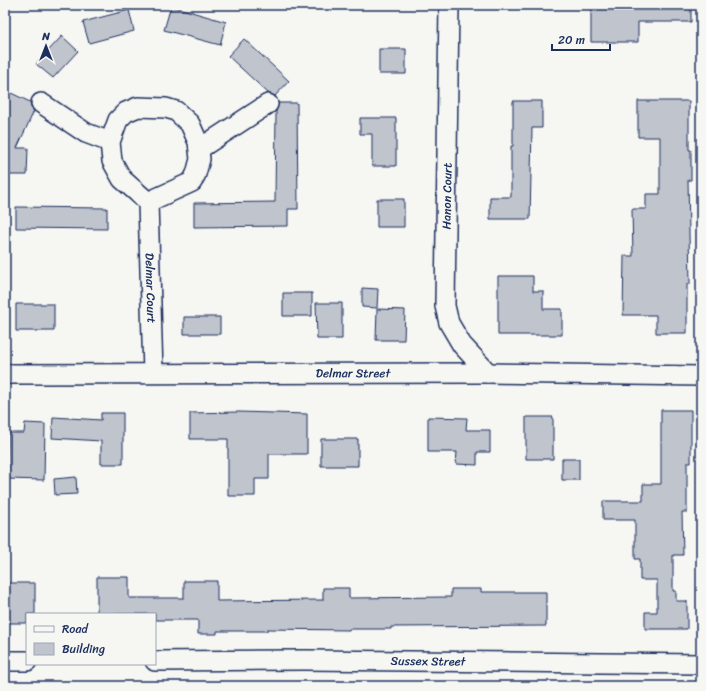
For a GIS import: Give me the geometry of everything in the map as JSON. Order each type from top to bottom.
[{"type":"street","name":"Hanon Court","points":[[449,5],[445,306],[449,323],[462,345],[488,373]]},
{"type":"street","points":[[41,103],[86,133],[110,142]]},
{"type":"street","points":[[199,149],[268,104]]},
{"type":"street","points":[[138,107],[166,108],[176,111],[190,124],[198,142],[200,159],[196,174],[192,182],[148,202],[122,179],[112,161],[110,142],[118,120],[126,112],[138,107]]},
{"type":"street","name":"Delmar Court","points":[[148,202],[153,373]]},
{"type":"street","name":"Delmar Street","points":[[5,374],[488,373],[701,376]]},
{"type":"street","name":"Sussex Street","points":[[156,661],[305,660],[701,664]]},
{"type":"street","points":[[5,661],[26,661]]},
{"type":"building","points":[[591,5],[691,5],[691,22],[638,22],[638,42],[591,42]]},
{"type":"building","points":[[171,6],[226,22],[220,45],[164,30]]},
{"type":"building","points":[[129,10],[134,31],[89,43],[83,22]]},
{"type":"building","points":[[62,36],[78,51],[53,78],[36,64]]},
{"type":"building","points":[[244,39],[289,81],[275,96],[268,93],[228,56]]},
{"type":"building","points":[[379,49],[406,49],[406,74],[379,74]]},
{"type":"building","points":[[9,92],[30,102],[31,108],[34,111],[17,148],[28,148],[27,175],[5,175],[5,100]]},
{"type":"building","points":[[513,101],[542,101],[542,128],[532,128],[530,219],[490,219],[490,197],[511,197]]},
{"type":"building","points":[[638,101],[689,101],[689,150],[691,150],[691,180],[688,180],[690,284],[687,284],[687,333],[656,333],[656,315],[623,315],[624,256],[633,256],[632,209],[646,209],[646,194],[660,194],[660,137],[638,137]]},
{"type":"building","points":[[279,103],[297,103],[298,209],[288,209],[288,226],[194,227],[194,203],[275,202],[276,111]]},
{"type":"building","points":[[360,118],[396,118],[396,166],[372,166],[372,134],[360,134]]},
{"type":"building","points":[[377,199],[404,199],[404,227],[377,227]]},
{"type":"building","points":[[16,207],[107,208],[107,229],[16,228]]},
{"type":"building","points":[[498,276],[533,276],[533,291],[543,291],[543,309],[562,309],[562,335],[498,335]]},
{"type":"building","points":[[362,288],[378,289],[377,308],[362,307]]},
{"type":"building","points":[[283,293],[312,293],[312,316],[283,316]]},
{"type":"building","points":[[316,303],[342,303],[342,339],[317,339]]},
{"type":"building","points":[[16,304],[54,304],[54,331],[16,331]]},
{"type":"building","points":[[377,309],[405,310],[404,340],[376,340]]},
{"type":"building","points":[[184,317],[220,317],[220,334],[184,334]]},
{"type":"building","points":[[661,410],[691,410],[691,463],[687,463],[687,512],[682,512],[683,555],[673,555],[673,591],[676,591],[676,601],[687,601],[687,629],[645,629],[645,612],[657,612],[657,580],[640,580],[640,559],[635,559],[635,520],[603,520],[603,501],[643,501],[643,484],[661,484]]},
{"type":"building","points":[[239,412],[307,414],[307,454],[269,454],[269,479],[255,479],[255,496],[228,496],[228,439],[190,439],[190,413]]},
{"type":"building","points":[[101,413],[123,413],[123,464],[101,464],[101,441],[52,438],[53,417],[101,420]]},
{"type":"building","points":[[428,417],[467,418],[466,430],[490,430],[490,452],[477,452],[477,465],[456,464],[457,452],[428,452]]},
{"type":"building","points":[[526,417],[553,417],[553,459],[526,459]]},
{"type":"building","points":[[25,423],[45,424],[44,480],[7,479],[8,433],[24,433]]},
{"type":"building","points":[[321,439],[358,439],[358,466],[321,466]]},
{"type":"building","points":[[562,459],[579,459],[579,480],[562,480]]},
{"type":"building","points":[[76,477],[77,494],[55,495],[54,479]]},
{"type":"building","points":[[97,577],[129,577],[129,598],[184,598],[184,581],[217,581],[217,601],[323,600],[323,588],[349,588],[349,598],[451,597],[451,589],[481,589],[481,592],[546,592],[546,626],[391,627],[391,629],[349,630],[267,629],[267,631],[217,631],[217,634],[198,634],[198,620],[156,620],[156,613],[97,613]]},
{"type":"building","points":[[7,583],[35,583],[35,613],[26,613],[26,623],[7,623]]}]
